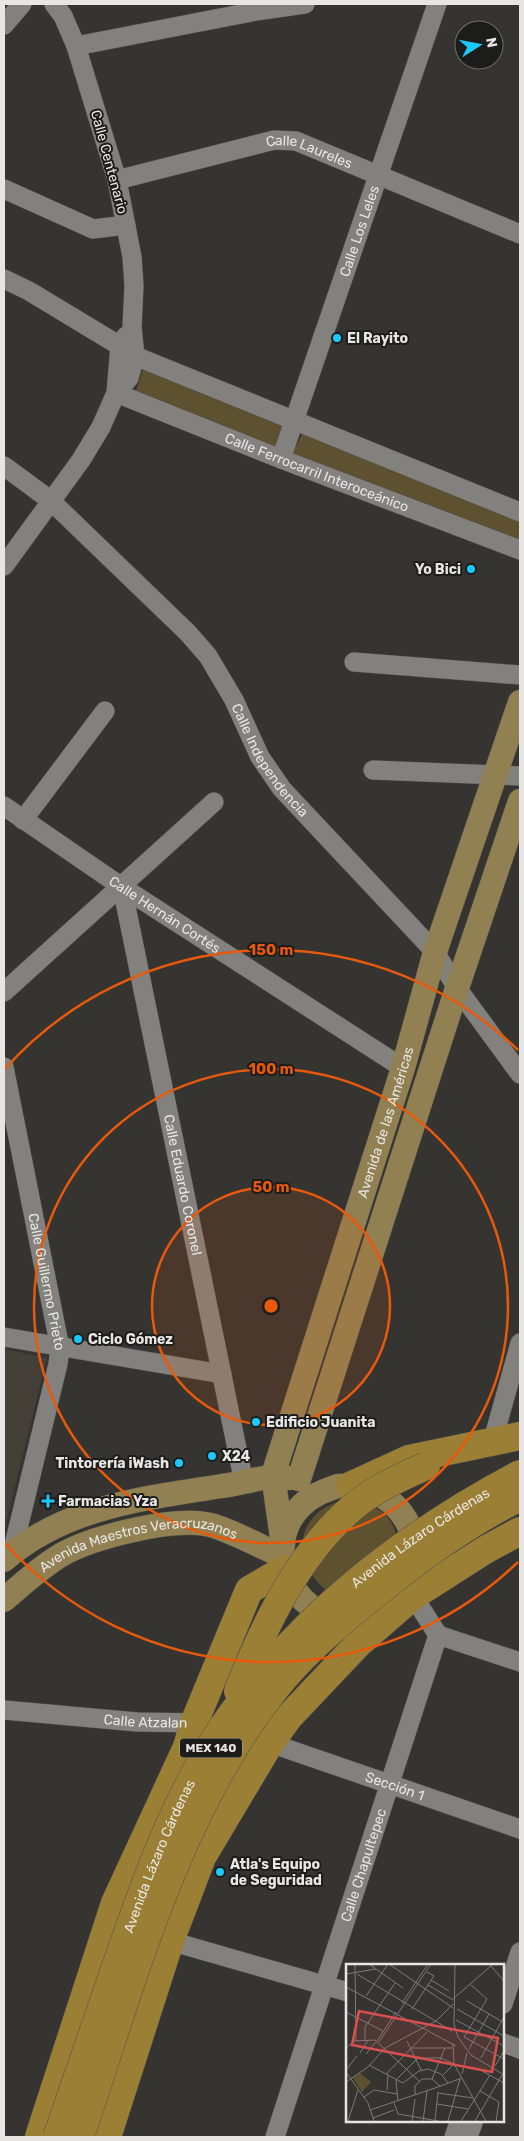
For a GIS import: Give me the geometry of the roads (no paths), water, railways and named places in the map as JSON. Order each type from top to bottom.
[{"type":"highway","points":[[344,1486],[409,1459],[520,1436]]},
{"type":"highway","points":[[222,1729],[254,1650],[292,1581],[312,1549],[345,1514],[386,1484],[426,1466],[520,1447]]},
{"type":"highway","name":"Avenida Lázaro Cárdenas","points":[[57,2137],[132,1920],[158,1852],[187,1790],[222,1729],[270,1664],[323,1610],[418,1535],[480,1495],[520,1474]]},
{"type":"highway","name":"Avenida Lázaro Cárdenas","points":[[80,2137],[152,1923],[176,1861],[206,1798],[243,1736],[284,1678],[334,1628],[430,1551],[491,1512],[520,1497]]},
{"type":"highway","name":"MEX 140","points":[[107,2137],[170,1941],[202,1857],[264,1752],[288,1718],[358,1644],[414,1596],[485,1550],[520,1530]]},
{"type":"highway","name":"MEX 140","points":[[39,2137],[115,1903],[190,1735],[249,1590],[283,1557]]},
{"type":"highway","points":[[220,1660],[232,1686],[248,1701],[264,1712],[288,1718]]},
{"type":"highway","points":[[190,1735],[205,1739],[225,1738],[264,1752]]},
{"type":"main road","name":"Avenida de las Américas","points":[[283,1557],[273,1475],[403,1068],[435,952],[520,702]]},
{"type":"main road","name":"Avenida de las Américas","points":[[299,1479],[457,988],[520,801]]},
{"type":"main road","points":[[6,1554],[48,1529],[78,1515],[145,1498],[244,1483],[273,1475],[376,1492],[398,1508],[411,1531],[414,1558],[414,1596]]},
{"type":"main road","points":[[283,1557],[288,1524],[300,1506],[317,1493],[344,1486]]},
{"type":"main road","name":"Avenida Maestros Veracruzanos","points":[[4,1600],[36,1571],[62,1554],[88,1543],[151,1526],[183,1522],[206,1524],[283,1557]]},
{"type":"main road","name":"MEX 140","points":[[283,1557],[293,1588],[307,1604],[325,1614],[346,1619],[366,1616],[395,1608],[414,1596]]},
{"type":"street","points":[[4,24],[22,4]]},
{"type":"street","name":"Calle Centenario","points":[[4,566],[50,500],[81,460],[101,426],[116,393],[132,327],[134,286],[126,225],[116,180],[76,46],[63,16],[54,4]]},
{"type":"street","points":[[76,46],[258,7],[305,4]]},
{"type":"street","name":"Calle Los Leles","points":[[281,459],[437,4]]},
{"type":"street","name":"Calle Laureles","points":[[116,180],[274,140],[296,141],[520,234]]},
{"type":"street","points":[[4,189],[93,228],[126,225]]},
{"type":"street","points":[[4,279],[29,291],[127,351],[520,512]]},
{"type":"street","name":"Calle Ferrocarril Interoceánico","points":[[116,393],[281,459],[520,550]]},
{"type":"street","name":"Calle Independencia","points":[[4,466],[50,500],[188,633],[208,656],[234,700],[260,757],[282,789],[435,952],[457,988],[520,1074]]},
{"type":"street","points":[[354,662],[520,675]]},
{"type":"street","points":[[23,820],[105,711]]},
{"type":"street","points":[[373,770],[520,776]]},
{"type":"street","points":[[4,992],[214,802]]},
{"type":"street","name":"Calle Hernán Cortés","points":[[4,806],[122,887],[403,1068]]},
{"type":"street","name":"Calle Eduardo Coronel","points":[[122,887],[244,1483]]},
{"type":"street","name":"Calle Guillermo Prieto","points":[[4,1067],[60,1348],[58,1364],[6,1554]]},
{"type":"street","points":[[4,1336],[60,1348],[222,1374]]},
{"type":"street","points":[[494,1440],[520,1343]]},
{"type":"street","points":[[6,1554],[36,1571]]},
{"type":"street","points":[[414,1596],[438,1635],[520,1662]]},
{"type":"street","name":"Calle Chapultepec","points":[[275,2137],[438,1635]]},
{"type":"street","name":"Calle Atzalan","points":[[4,1710],[136,1722],[190,1735],[288,1718]]},
{"type":"street","name":"Sección 1","points":[[264,1752],[389,1783],[520,1829]]},
{"type":"street","points":[[170,1941],[346,1991]]},
{"type":"street","points":[[504,2001],[520,1952]]},
{"type":"street","points":[[504,2043],[520,2049]]},
{"type":"street","points":[[454,2137],[460,2121]]},
{"type":"street","points":[[468,2137],[474,2121]]},
{"type":"place","name":"El Rayito","points":[[337,338]]},
{"type":"place","name":"Yo Bici","points":[[471,569]]},
{"type":"place","name":"Ciclo Gómez","points":[[78,1339]]},
{"type":"place","name":"Edificio Juanita","points":[[256,1422]]},
{"type":"place","name":"X24","points":[[212,1456]]},
{"type":"place","name":"Tintorería iWash","points":[[179,1463]]},
{"type":"place","name":"Farmacias Yza","points":[[48,1501]]},
{"type":"place","name":"Atla's Equipo de Seguridad","points":[[220,1872]]}]
